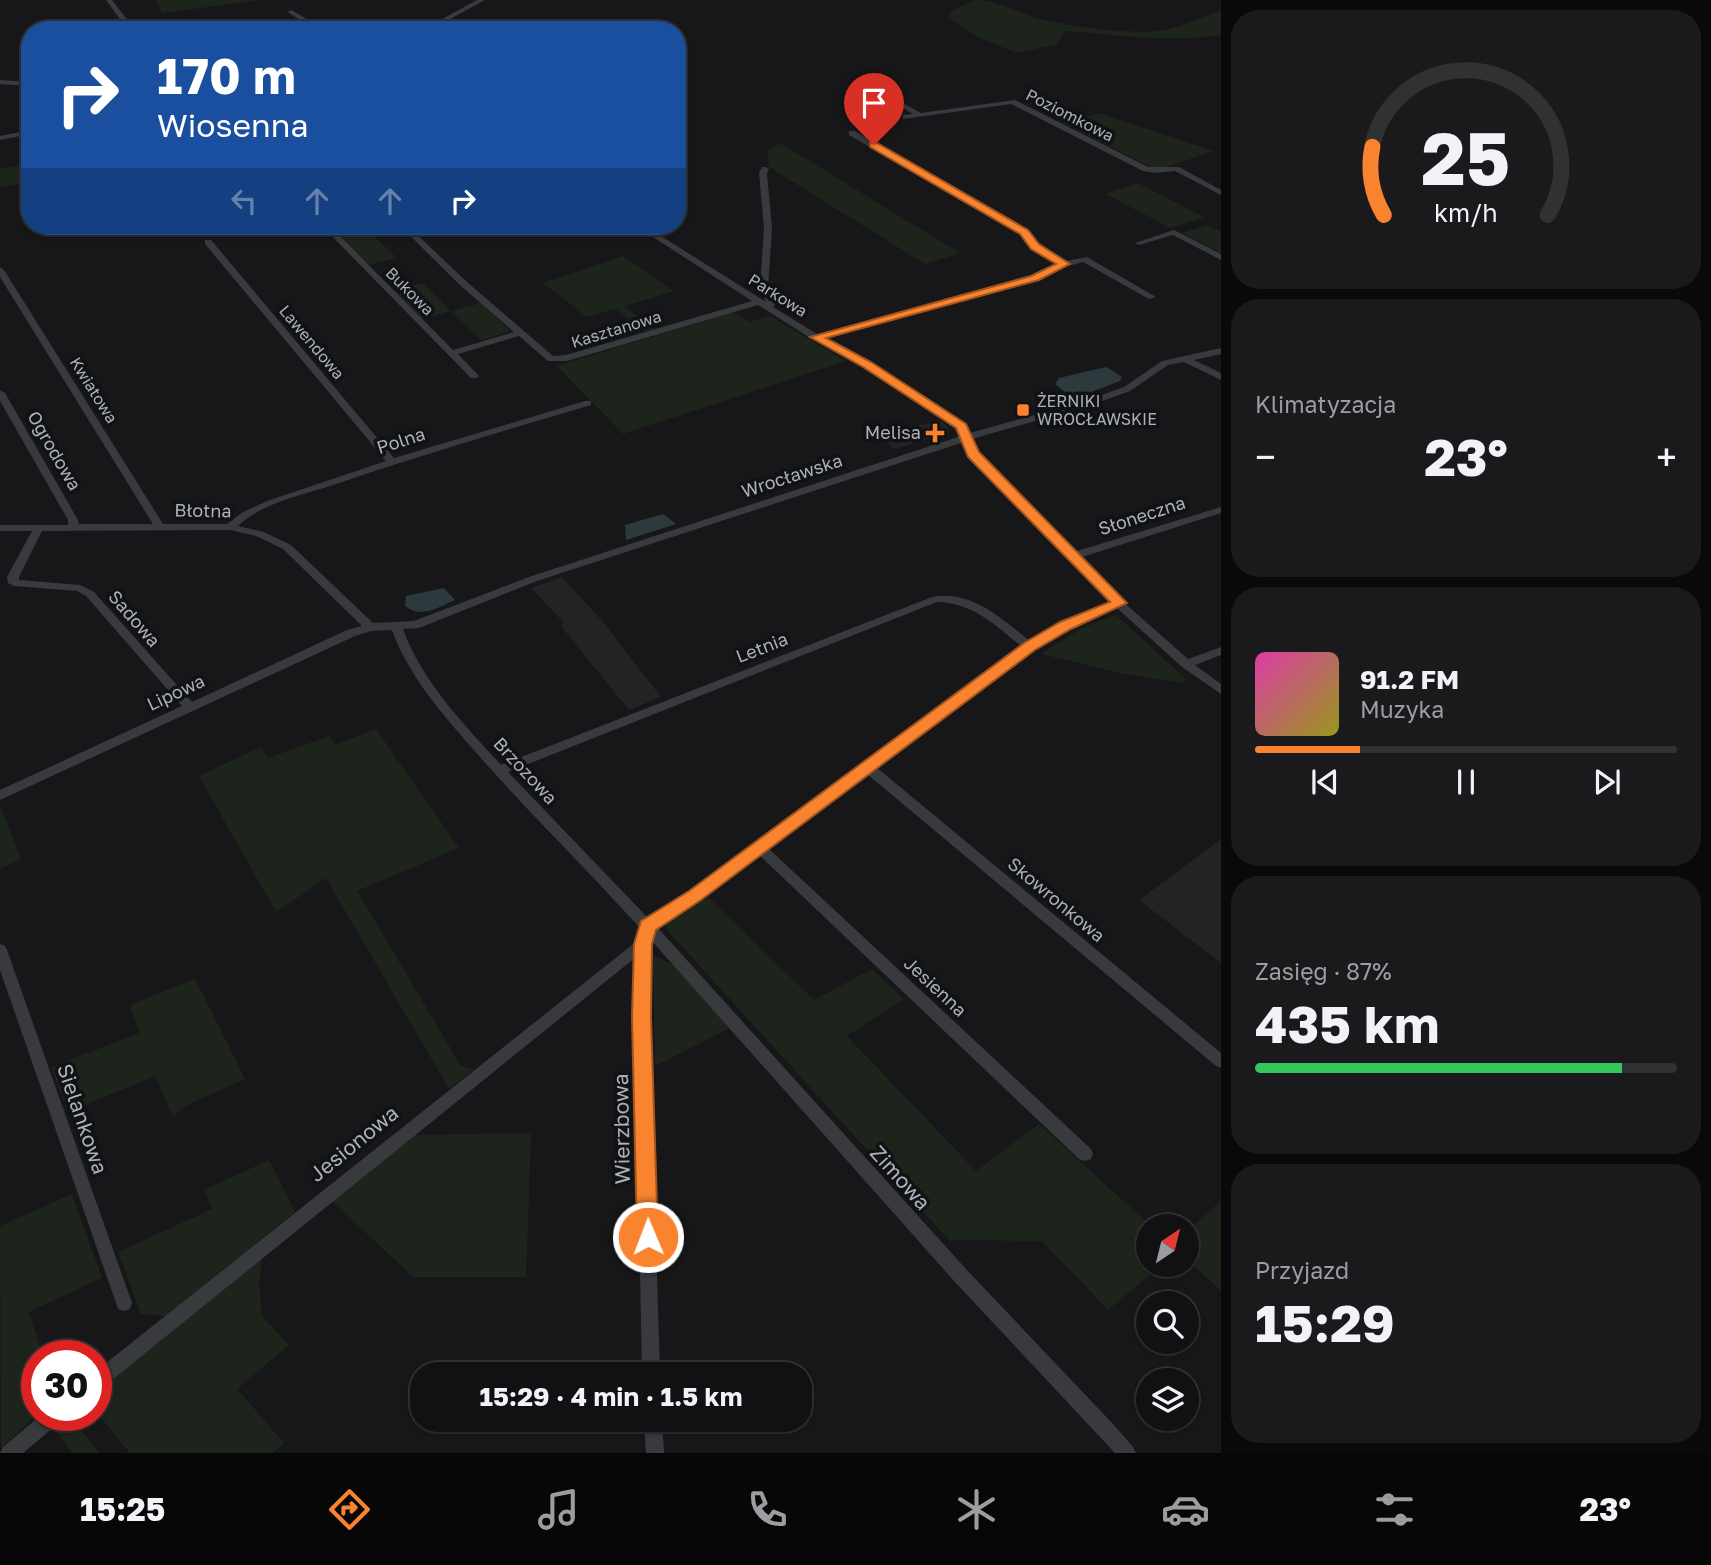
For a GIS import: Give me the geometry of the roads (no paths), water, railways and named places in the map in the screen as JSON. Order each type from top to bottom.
[{"type":"street","points":[[109,0],[125,21]]},
{"type":"street","points":[[442,21],[482,0]]},
{"type":"street","points":[[290,12],[306,21]]},
{"type":"street","points":[[881,75],[859,81],[920,115]]},
{"type":"street","points":[[0,82],[21,83]]},
{"type":"street","name":"Poziomkowa","points":[[906,117],[1012,102],[1146,169],[1156,172],[1176,169],[1221,193]]},
{"type":"street","points":[[852,133],[1024,232],[1035,247],[1065,264]]},
{"type":"street","points":[[0,138],[21,135]]},
{"type":"street","points":[[762,304],[771,305],[764,287],[768,229],[763,173],[765,169]]},
{"type":"street","points":[[1139,243],[1174,232],[1221,257]]},
{"type":"street","name":"Bukowa","points":[[335,235],[474,376]]},
{"type":"street","name":"Kasztanowa","points":[[413,235],[546,357],[561,360],[762,304]]},
{"type":"street","name":"Parkowa","points":[[654,235],[816,337],[867,365],[961,426],[973,454],[1120,603],[1186,664],[1221,690]]},
{"type":"street","name":"Lawendowa","points":[[208,242],[392,462]]},
{"type":"street","points":[[816,337],[1035,278],[1065,264],[1084,259],[1152,297]]},
{"type":"street","name":"Kwiatowa","points":[[0,270],[160,527]]},
{"type":"street","points":[[451,353],[521,333]]},
{"type":"street","name":"Wrocławska","points":[[370,627],[415,625],[533,579],[967,438],[1109,396],[1127,388],[1165,363],[1221,351]]},
{"type":"street","points":[[1184,358],[1221,377]]},
{"type":"street","name":"Ogrodowa","points":[[0,393],[73,520],[74,529]]},
{"type":"street","name":"Polna","points":[[230,527],[235,521],[268,505],[392,462],[588,403]]},
{"type":"street","name":"Słoneczna","points":[[1074,556],[1221,510]]},
{"type":"street","name":"Błotna","points":[[0,528],[230,527],[260,534],[287,547],[370,627]]},
{"type":"street","name":"Sadowa","points":[[38,528],[13,577],[14,583],[69,586],[90,594],[189,706]]},
{"type":"street","name":"Letnia","points":[[500,770],[936,599],[950,597],[970,603],[1029,646]]},
{"type":"street","points":[[648,926],[695,896],[1029,646],[1065,626],[1120,603]]},
{"type":"street","name":"Lipowa","points":[[0,795],[325,643],[370,627]]},
{"type":"street","name":"Brzozowa","points":[[397,627],[400,644],[417,671],[463,729],[648,926]]},
{"type":"street","points":[[1186,664],[1221,651]]},
{"type":"street","name":"Skowronkowa","points":[[866,766],[1221,1062]]},
{"type":"street","name":"Jesienna","points":[[760,847],[1085,1154]]},
{"type":"street","name":"Wierzbowa","points":[[648,926],[643,944],[642,1017],[651,1362]]},
{"type":"street","name":"Zimowa","points":[[648,926],[998,1317],[1069,1387],[1127,1453]]},
{"type":"street","name":"Jesionowa","points":[[112,1369],[643,944]]},
{"type":"street","name":"Sielankowa","points":[[0,950],[124,1303]]},
{"type":"street","points":[[9,1453],[36,1431]]},
{"type":"street","points":[[654,1432],[655,1453]]},
{"type":"place","name":"ŻERNIKI WROCŁAWSKIE","points":[[1023,410]]},
{"type":"place","name":"Melisa","points":[[935,433]]}]
